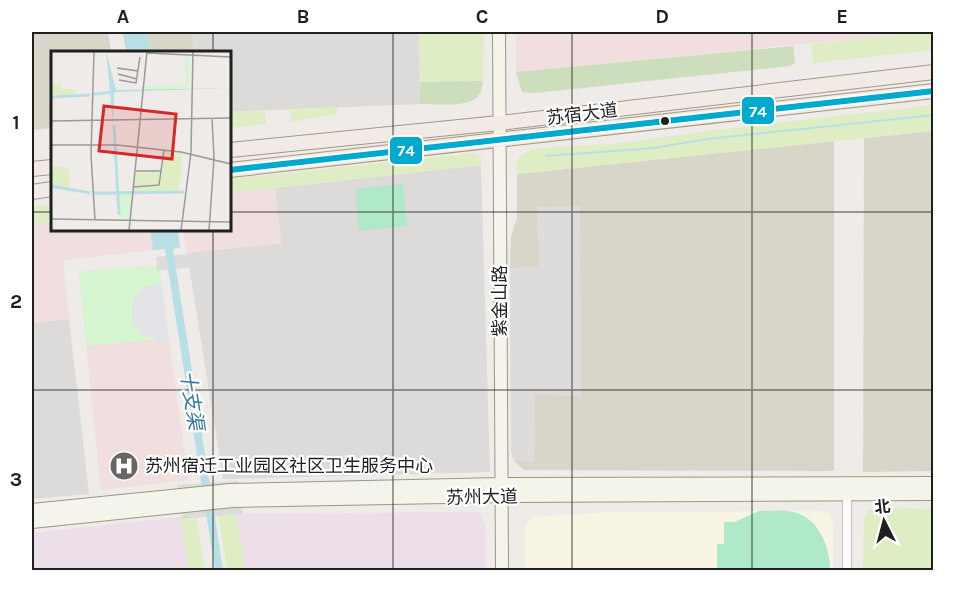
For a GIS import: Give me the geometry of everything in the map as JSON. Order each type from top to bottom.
[{"type":"main road","name":"苏宿大道","points":[[231,150],[499,123],[933,72]]},
{"type":"main road","name":"苏宿大道","points":[[231,170],[933,91]]},
{"type":"main road","points":[[32,169],[51,167]]},
{"type":"main road","points":[[32,192],[51,189]]},
{"type":"street","name":"紫金山路","points":[[499,32],[502,570]]},
{"type":"street","name":"苏州大道","points":[[849,489],[933,483]]},
{"type":"street","name":"苏州大道","points":[[32,510],[232,496],[500,490],[849,489],[933,494]]},
{"type":"street","points":[[847,570],[849,489]]},
{"type":"street","points":[[849,489],[852,570]]},
{"type":"street","name":"苏州大道","points":[[32,522],[175,501]]},
{"type":"shaded area","points":[[32,32],[108,32],[111,51],[51,51],[51,128],[32,130]]},
{"type":"shaded area","points":[[148,32],[192,32],[194,51],[151,51]]},
{"type":"shaded area","points":[[192,32],[419,32],[420,104],[231,112],[231,51],[194,51]]},
{"type":"shaded area","points":[[516,32],[923,32],[516,72]]},
{"type":"shaded area","points":[[933,131],[933,471],[863,472],[864,138]]},
{"type":"shaded area","points":[[834,141],[834,471],[524,470],[514,461],[511,451],[510,268],[511,236],[517,218],[517,174]]},
{"type":"shaded area","points":[[481,165],[490,472],[223,479],[187,253],[281,243],[275,188]]},
{"type":"shaded area","points":[[275,188],[281,243],[187,253],[183,231],[231,231],[231,193]]},
{"type":"shaded area","points":[[313,194],[318,237],[289,241],[284,198]]},
{"type":"shaded area","points":[[580,206],[581,396],[535,395],[534,462],[514,461],[511,451],[510,268],[539,266],[537,207]]},
{"type":"shaded area","points":[[51,223],[51,231],[150,231],[153,250],[63,260],[69,319],[32,323],[32,225]]},
{"type":"shaded area","points":[[159,265],[188,480],[101,490],[79,272]]},
{"type":"shaded area","points":[[161,283],[170,346],[160,342],[157,338],[142,336],[132,320],[132,306],[136,295],[146,287]]},
{"type":"shaded area","points":[[69,319],[89,494],[32,499],[32,323]]},
{"type":"shaded area","points":[[821,511],[829,514],[833,523],[833,570],[525,570],[525,526],[536,516],[609,512]]},
{"type":"shaded area","points":[[478,512],[485,524],[485,570],[245,570],[236,514]]},
{"type":"shaded area","points":[[180,517],[189,570],[32,570],[32,533]]},
{"type":"green space","points":[[419,32],[484,32],[483,81],[420,82]]},
{"type":"green space","points":[[933,32],[933,50],[813,63],[811,44]]},
{"type":"green space","points":[[793,46],[795,63],[791,66],[535,93],[522,92],[516,72]]},
{"type":"green space","points":[[483,81],[479,95],[470,102],[420,104],[420,82]]},
{"type":"green space","points":[[933,105],[933,131],[517,174],[517,160],[530,150],[612,144]]},
{"type":"green space","points":[[337,107],[338,114],[291,122],[290,109]]},
{"type":"green space","points":[[265,110],[266,124],[231,128],[231,112]]},
{"type":"green space","points":[[475,153],[481,157],[481,165],[231,193],[231,179]]},
{"type":"green space","points":[[403,184],[407,226],[359,231],[355,189]]},
{"type":"green space","points":[[51,204],[51,223],[32,225],[32,206]]},
{"type":"green space","points":[[159,265],[169,338],[87,346],[79,272]]},
{"type":"green space","points":[[877,508],[933,509],[933,570],[863,570],[864,517],[869,510]]},
{"type":"green space","points":[[759,511],[797,513],[812,522],[826,544],[830,570],[717,570],[717,544],[724,544],[724,522],[734,522]]},
{"type":"green space","points":[[218,514],[236,514],[245,570],[227,570]]},
{"type":"green space","points":[[196,515],[205,570],[189,570],[180,517]]},
{"type":"water","points":[[123,32],[148,32],[151,51],[126,51]]},
{"type":"water","points":[[150,231],[178,231],[180,248],[153,250]]},
{"type":"pier","points":[[191,254],[192,267],[157,271],[156,257]]},
{"type":"pier","points":[[238,481],[243,514],[182,519],[177,485]]},
{"type":"waterway","points":[[546,156],[654,148],[707,139],[934,115]]},
{"type":"waterway","name":"十支渠","points":[[166,231],[219,570]]},
{"type":"transit line","name":"74","points":[[231,170],[934,91]]},
{"type":"place","name":"苏州宿迁工业园区社区卫生服务中心","points":[[124,466]]}]
